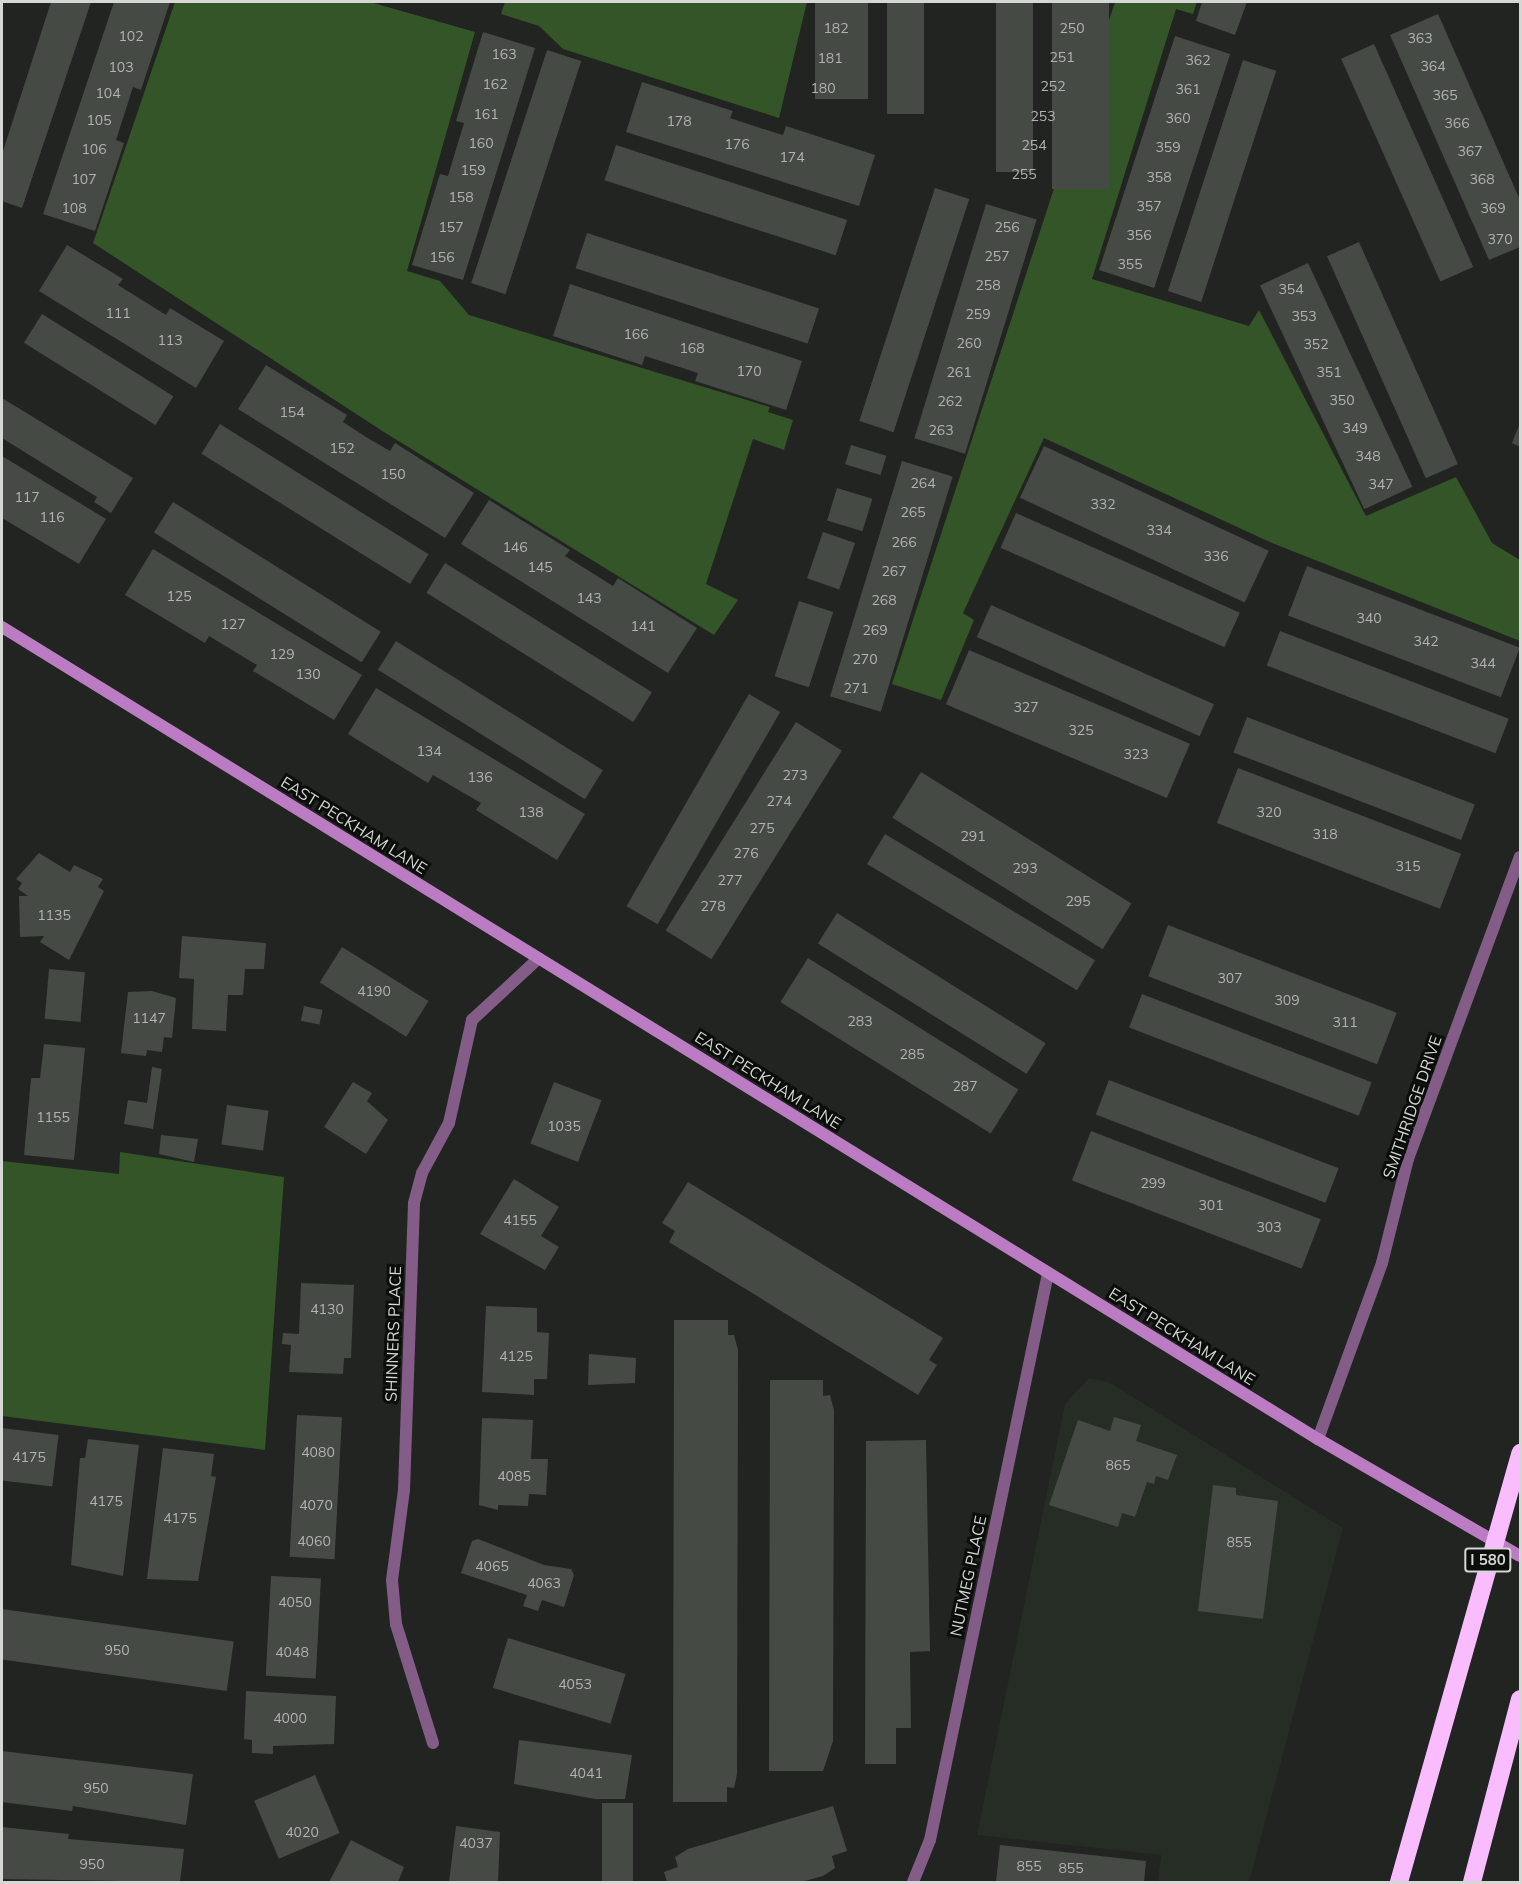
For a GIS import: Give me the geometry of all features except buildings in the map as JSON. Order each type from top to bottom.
[{"type":"highway","name":"I 580","points":[[1399,1882],[1457,1668],[1521,1453]]},
{"type":"highway","points":[[1472,1882],[1519,1704]]},
{"type":"street","name":"EAST PECKHAM LANE","points":[[2,627],[1318,1439],[1521,1556]]},
{"type":"street","name":"SMITHRIDGE DRIVE","points":[[1318,1439],[1382,1263],[1408,1159],[1521,857]]},
{"type":"street","name":"SHINNERS PLACE","points":[[433,1743],[396,1624],[392,1580],[404,1490],[414,1203],[422,1173],[449,1123],[472,1020],[538,958]]},
{"type":"street","name":"NUTMEG PLACE","points":[[913,1882],[930,1840],[1048,1273]]},
{"type":"shaded area","points":[[1089,1378],[1109,1382],[1343,1528],[1249,1882],[1158,1882],[1161,1855],[977,1835],[1065,1404]]},
{"type":"green space","points":[[175,2],[370,2],[475,32],[407,271],[440,281],[469,315],[770,407],[768,412],[793,420],[784,450],[753,439],[706,584],[738,600],[714,635],[387,434],[93,243]]},
{"type":"green space","points":[[505,2],[807,2],[779,118],[563,49],[539,26],[501,14]]},
{"type":"green space","points":[[1115,2],[1197,2],[1193,14],[1176,9],[1092,279],[1249,326],[1259,310],[1366,516],[1456,477],[1492,543],[1520,560],[1520,641],[1272,543],[1044,438],[963,613],[974,620],[941,700],[892,684]]},
{"type":"green space","points":[[120,1152],[284,1177],[265,1450],[2,1416],[2,1161],[119,1174]]}]
